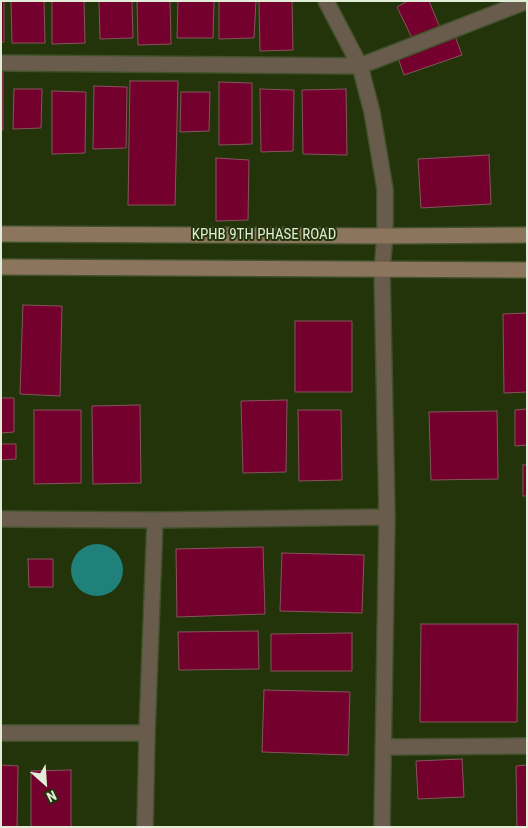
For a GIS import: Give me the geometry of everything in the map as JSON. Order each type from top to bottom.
[{"type":"street","points":[[326,1],[360,66],[372,112],[385,190],[385,236],[382,269],[387,517],[382,827]]},
{"type":"street","points":[[1,63],[360,66],[527,1]]},
{"type":"street","name":"KPHB 9TH PHASE ROAD","points":[[1,234],[527,235]]},
{"type":"street","points":[[1,267],[527,270]]},
{"type":"street","points":[[1,519],[155,520],[387,517]]},
{"type":"street","points":[[145,827],[155,520]]},
{"type":"street","points":[[1,733],[147,733]]},
{"type":"street","points":[[383,747],[527,746]]},
{"type":"water","points":[[97,544],[111,548],[119,556],[123,570],[119,584],[111,592],[97,596],[83,592],[75,584],[71,570],[75,556],[83,548]]},
{"type":"building","points":[[1,1],[4,1],[4,42],[1,42]]},
{"type":"building","points":[[11,1],[44,1],[45,43],[12,43]]},
{"type":"building","points":[[52,1],[84,1],[85,43],[52,44]]},
{"type":"building","points":[[99,1],[132,1],[133,38],[100,39]]},
{"type":"building","points":[[137,1],[170,1],[171,44],[138,45]]},
{"type":"building","points":[[178,1],[214,1],[213,38],[177,38]]},
{"type":"building","points":[[219,1],[256,1],[254,38],[219,39]]},
{"type":"building","points":[[259,1],[292,1],[293,50],[260,51]]},
{"type":"building","points":[[408,1],[429,1],[440,28],[412,38],[397,7]]},
{"type":"building","points":[[455,36],[462,55],[404,75],[397,55]]},
{"type":"building","points":[[1,69],[3,69],[3,130],[1,130]]},
{"type":"building","points":[[130,81],[178,81],[175,205],[128,205]]},
{"type":"building","points":[[219,82],[252,83],[252,144],[219,145]]},
{"type":"building","points":[[94,86],[127,87],[126,148],[93,149]]},
{"type":"building","points":[[14,89],[42,89],[41,128],[13,129]]},
{"type":"building","points":[[260,89],[294,90],[293,151],[261,152]]},
{"type":"building","points":[[346,89],[347,155],[303,154],[302,90]]},
{"type":"building","points":[[52,91],[86,92],[85,153],[52,154]]},
{"type":"building","points":[[181,92],[210,92],[209,131],[180,132]]},
{"type":"building","points":[[489,155],[491,204],[421,208],[418,159]]},
{"type":"building","points":[[216,158],[249,160],[248,220],[216,221]]},
{"type":"building","points":[[23,305],[62,306],[60,396],[20,394]]},
{"type":"building","points":[[527,313],[527,392],[504,393],[503,314]]},
{"type":"building","points":[[295,321],[352,321],[352,392],[295,392]]},
{"type":"building","points":[[1,398],[14,398],[14,432],[1,433]]},
{"type":"building","points":[[287,400],[286,472],[243,473],[241,401]]},
{"type":"building","points":[[140,405],[141,483],[93,484],[92,406]]},
{"type":"building","points":[[527,409],[527,445],[515,446],[515,410]]},
{"type":"building","points":[[34,410],[81,410],[81,483],[34,484]]},
{"type":"building","points":[[298,410],[341,410],[342,480],[299,481]]},
{"type":"building","points":[[497,411],[498,479],[431,480],[429,412]]},
{"type":"building","points":[[1,444],[16,444],[16,459],[1,460]]},
{"type":"building","points":[[523,465],[527,465],[527,496],[523,496]]},
{"type":"building","points":[[263,547],[265,614],[177,617],[176,549]]},
{"type":"building","points":[[282,553],[364,555],[362,613],[280,611]]},
{"type":"building","points":[[28,559],[53,559],[53,587],[29,587]]},
{"type":"building","points":[[421,624],[518,624],[517,722],[420,722]]},
{"type":"building","points":[[258,631],[259,669],[179,670],[178,632]]},
{"type":"building","points":[[352,633],[352,671],[271,671],[271,634]]},
{"type":"building","points":[[264,690],[350,692],[348,755],[262,752]]},
{"type":"building","points":[[462,759],[464,797],[418,799],[416,761]]},
{"type":"building","points":[[1,765],[18,766],[17,827],[1,827]]},
{"type":"building","points":[[527,765],[527,827],[517,827],[516,766]]},
{"type":"building","points":[[71,770],[71,827],[31,827],[31,771]]}]
